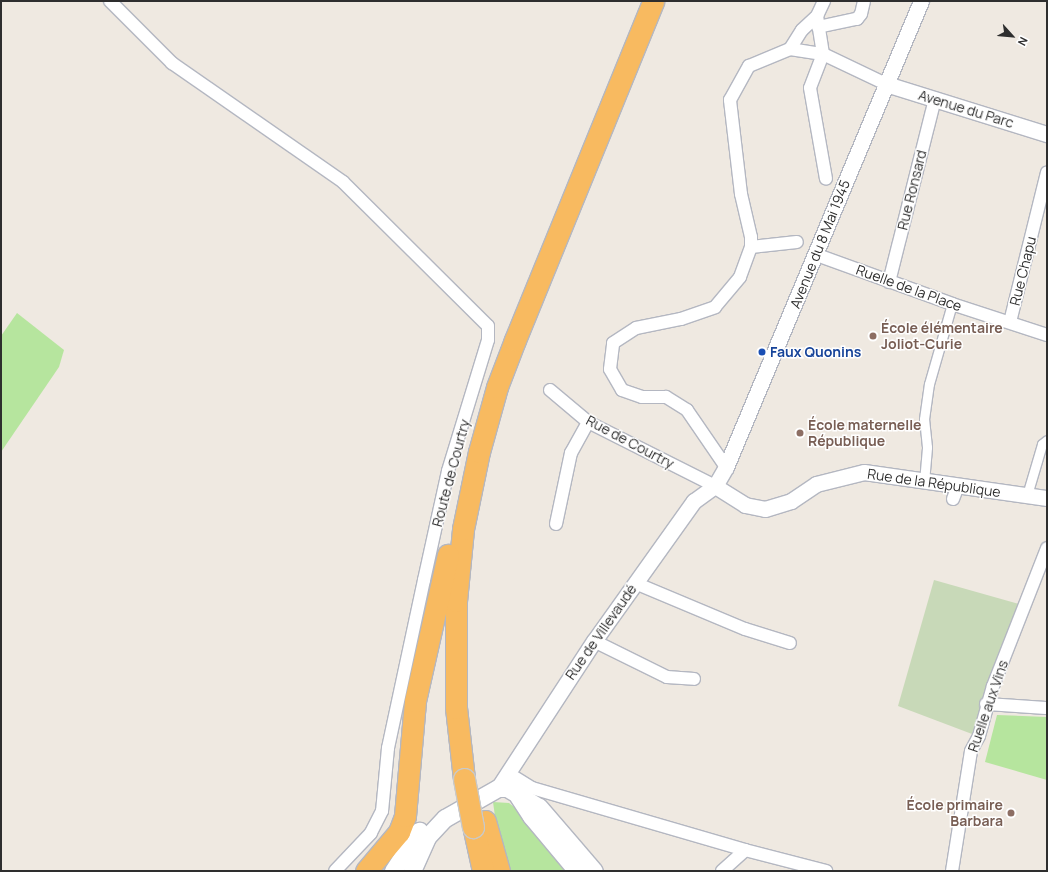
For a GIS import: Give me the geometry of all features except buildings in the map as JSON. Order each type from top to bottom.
[{"type":"highway","points":[[483,871],[479,824],[456,700],[456,601],[463,529],[479,452],[497,387],[653,1]]},
{"type":"highway","points":[[470,776],[468,670],[469,602],[477,530],[492,454],[528,346],[668,1]]},
{"type":"highway","points":[[366,871],[399,832],[405,816],[415,701],[464,479],[479,452]]},
{"type":"highway","points":[[479,824],[499,871]]},
{"type":"main road","points":[[393,871],[409,844],[423,827],[445,818],[498,788],[516,786]]},
{"type":"main road","points":[[516,786],[531,816],[577,871]]},
{"type":"main road","points":[[516,786],[539,807],[594,871]]},
{"type":"main road","points":[[412,871],[427,837],[445,818]]},
{"type":"street","name":"Route de Courtry","points":[[110,1],[172,62],[288,145],[343,182],[372,208],[483,321],[489,333],[448,471],[388,748],[382,811],[371,833],[335,871]]},
{"type":"street","points":[[824,1],[818,21],[823,54],[814,72],[810,88],[826,179]]},
{"type":"street","points":[[790,49],[802,30],[818,21],[856,19],[861,14],[864,1]]},
{"type":"street","name":"Avenue du 8 Mai 1945","points":[[715,486],[726,467],[817,255],[921,1]]},
{"type":"street","points":[[726,467],[687,410],[666,396],[642,397],[622,390],[610,369],[613,343],[636,328],[681,319],[715,307],[740,277],[751,247],[741,194],[730,100],[749,66],[790,49],[823,54],[886,84]]},
{"type":"street","name":"Avenue du Parc","points":[[886,84],[1047,134]]},
{"type":"street","name":"Rue Ronsard","points":[[889,282],[935,99]]},
{"type":"street","name":"Rue Chapu","points":[[1010,322],[1047,172]]},
{"type":"street","points":[[751,247],[797,242]]},
{"type":"street","name":"Ruelle de la Place","points":[[817,255],[952,304],[1047,335]]},
{"type":"street","points":[[924,482],[927,447],[924,419],[928,384],[952,304]]},
{"type":"street","name":"Rue de Courtry","points":[[550,390],[588,422],[715,486]]},
{"type":"street","points":[[556,524],[571,453],[588,422]]},
{"type":"street","points":[[1027,495],[1042,444],[1047,440]]},
{"type":"street","name":"Rue de la République","points":[[715,486],[745,505],[765,509],[791,501],[816,484],[864,472],[924,482],[955,493],[1027,495],[1047,498]]},
{"type":"street","name":"Rue de Villevaudé","points":[[498,788],[594,641],[635,583],[694,502],[715,486]]},
{"type":"street","name":"Ruelle aux Vins","points":[[952,871],[971,751],[979,736],[986,704],[1047,548]]},
{"type":"street","points":[[635,583],[745,630],[790,643]]},
{"type":"street","points":[[594,641],[668,677],[694,679]]},
{"type":"street","points":[[986,704],[1047,708]]},
{"type":"street","points":[[516,786],[532,788],[745,850],[826,871]]},
{"type":"street","points":[[722,871],[745,850]]},
{"type":"green space","points":[[17,313],[64,350],[59,367],[1,452],[1,336]]},
{"type":"green space","points":[[934,580],[1019,604],[972,734],[898,706]]},
{"type":"green space","points":[[997,715],[1047,717],[1047,780],[985,762]]},
{"type":"green space","points":[[493,802],[509,803],[524,815],[571,871],[508,871],[499,845]]},
{"type":"place","name":"École élémentaire Joliot-Curie","points":[[873,336]]},
{"type":"place","name":"Faux Quonins","points":[[762,352]]},
{"type":"place","name":"École maternelle République","points":[[800,433]]},
{"type":"place","name":"École primaire Barbara","points":[[1011,813]]}]
